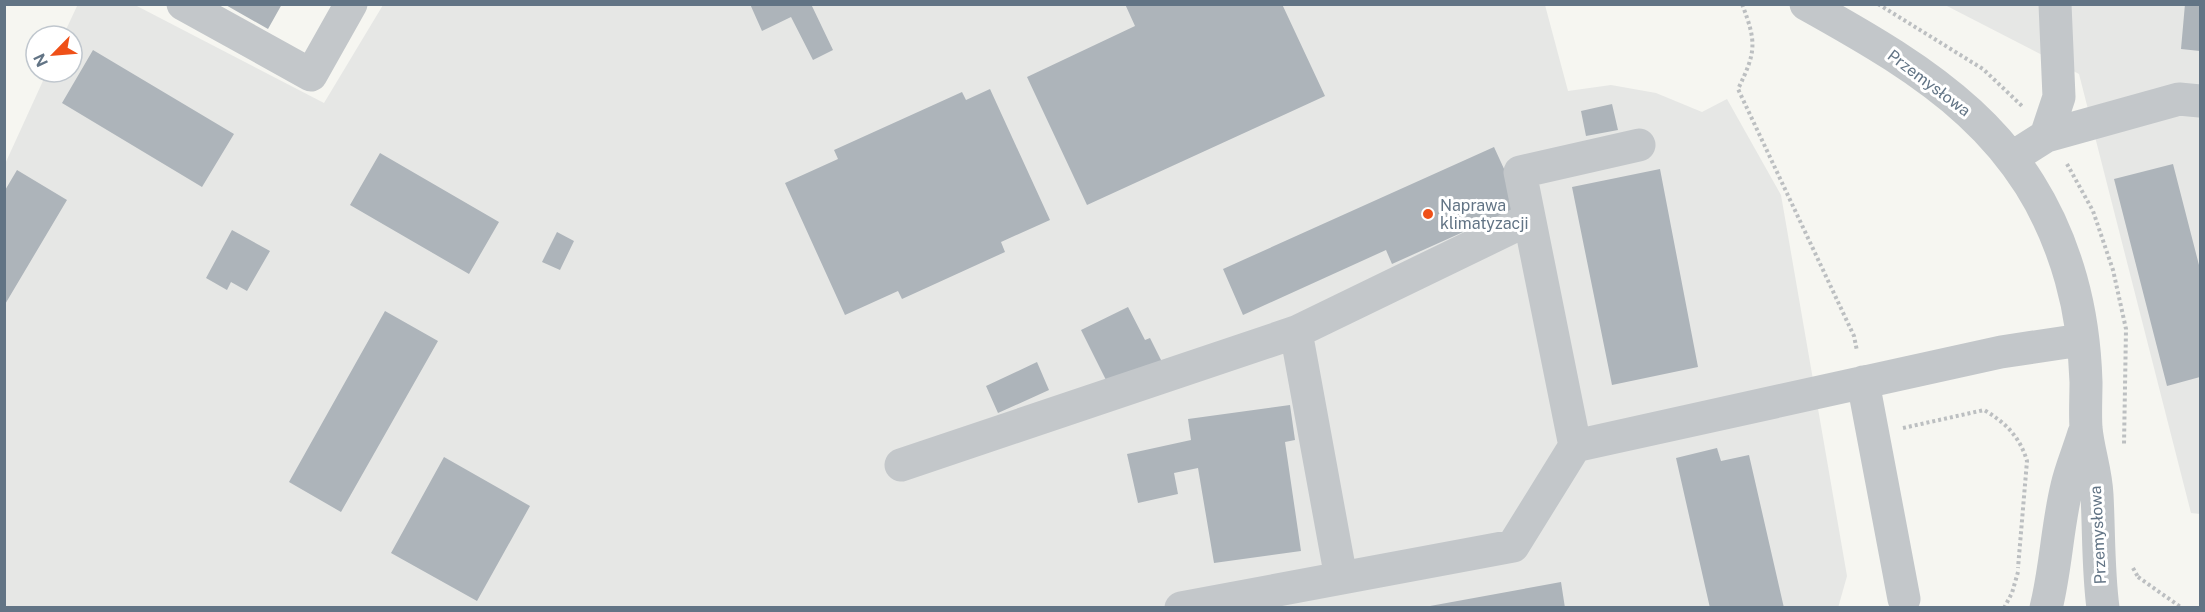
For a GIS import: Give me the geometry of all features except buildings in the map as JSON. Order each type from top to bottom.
[{"type":"street","points":[[183,4],[311,75],[351,4]]},
{"type":"street","name":"Przemysłowa","points":[[1806,4],[1910,65],[1965,106],[2013,157],[2058,240],[2071,281],[2086,379],[2086,428],[2097,492],[2098,576],[2103,608]]},
{"type":"street","points":[[2046,136],[2059,97],[2055,4]]},
{"type":"street","points":[[2013,157],[2046,136],[2179,99],[2200,101]]},
{"type":"street","points":[[1181,608],[1513,546],[1575,446],[1520,172],[1639,145]]},
{"type":"street","points":[[901,465],[1296,332],[1529,219]]},
{"type":"street","points":[[1296,332],[1341,578]]},
{"type":"street","points":[[1575,446],[2001,352],[2081,340]]},
{"type":"street","points":[[1863,382],[1904,599]]},
{"type":"street","name":"Przemysłowa","points":[[2046,608],[2054,573],[2057,540],[2067,485],[2086,428]]},
{"type":"path","points":[[1742,4],[1752,29],[1753,58],[1738,89],[1854,336],[1863,382]]},
{"type":"path","points":[[1874,435],[1984,410],[2001,420],[2023,444],[2027,461],[2018,571]]},
{"type":"shaded area","points":[[78,4],[135,5],[324,103],[383,5],[1545,5],[1568,91],[1611,85],[1656,93],[1702,112],[1727,99],[1781,195],[1847,576],[1838,608],[5,608],[5,164],[42,84],[84,84],[84,24],[69,24]]},
{"type":"shaded area","points":[[1945,5],[2200,5],[2200,514],[2191,513],[2079,74]]},
{"type":"place","name":"Naprawa klimatyzacji","points":[[1428,214]]}]
